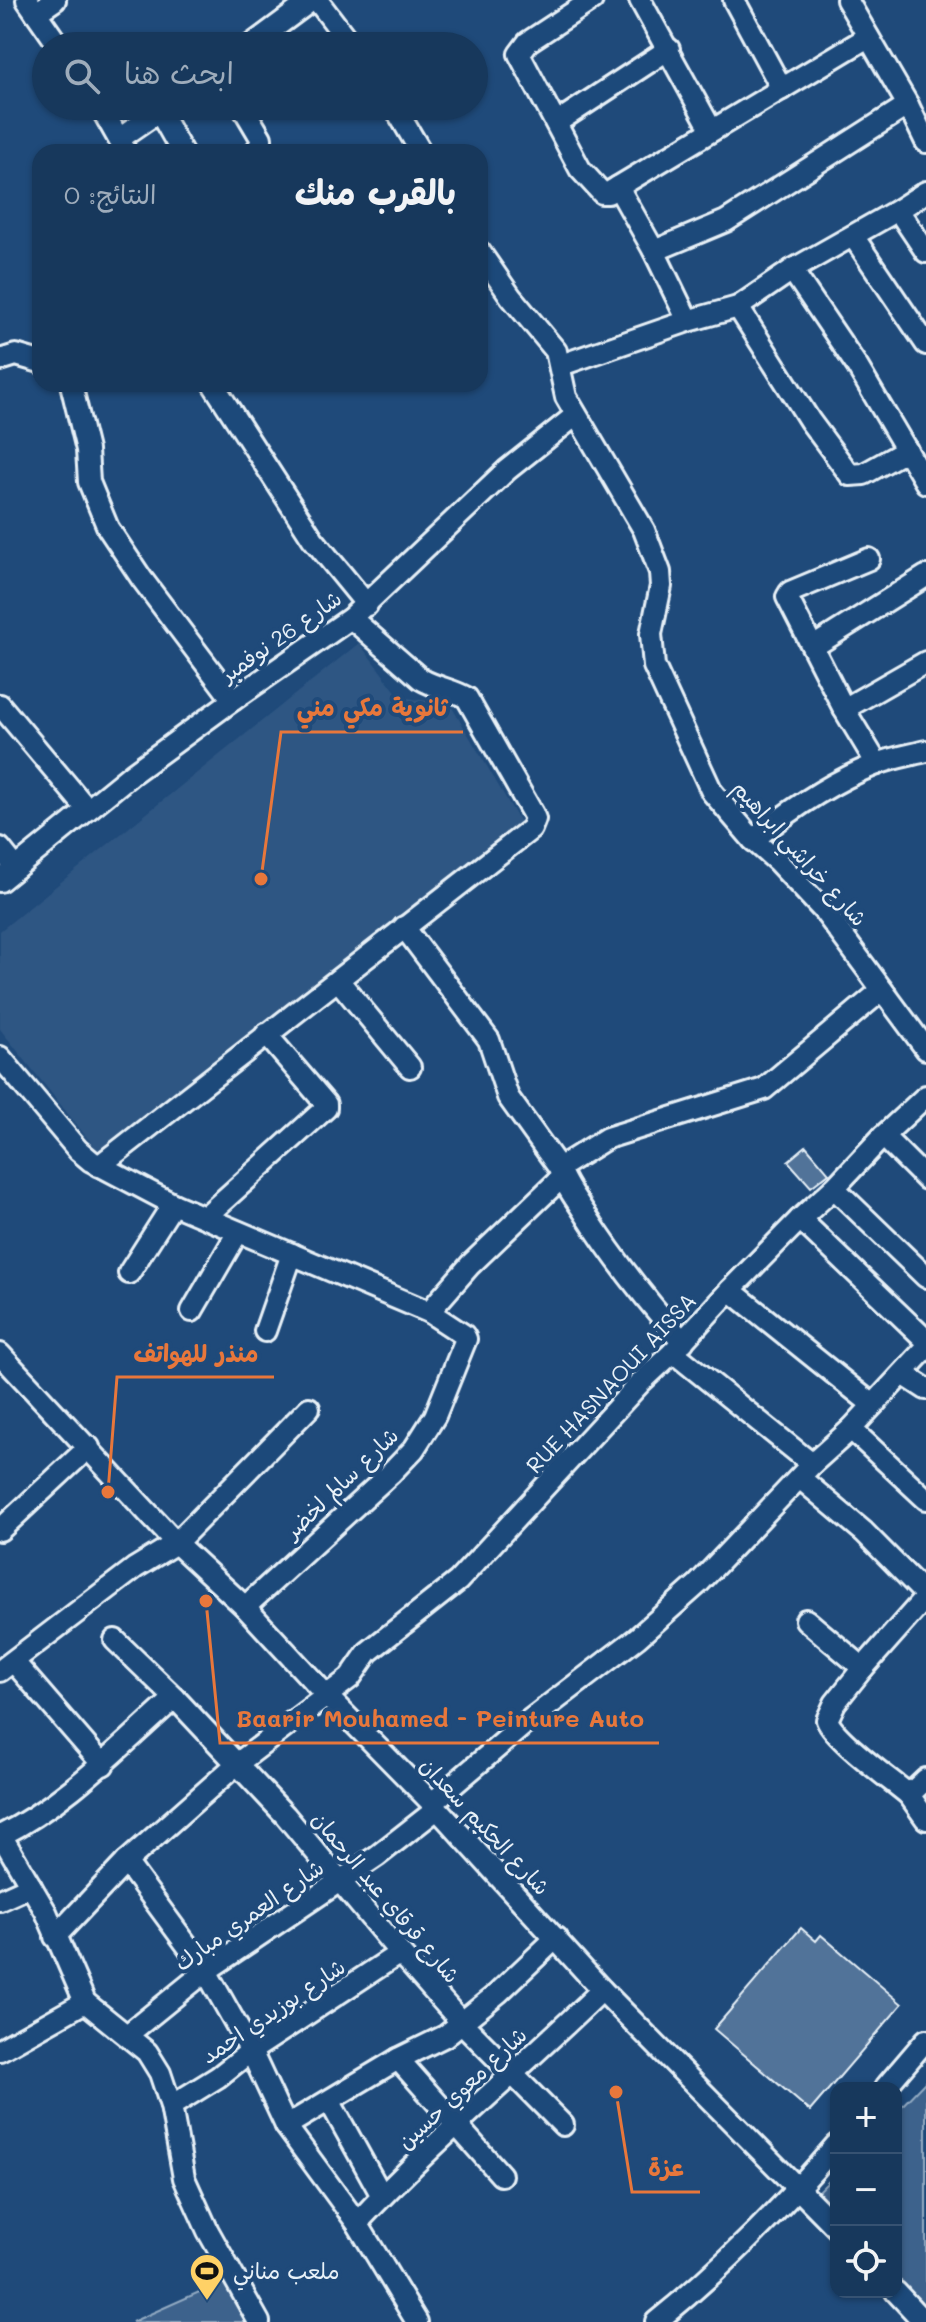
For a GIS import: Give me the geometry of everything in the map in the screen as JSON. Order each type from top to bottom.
[{"type":"street","points":[[49,32],[32,7],[55,0]]},
{"type":"street","points":[[269,32],[314,0],[340,32]]},
{"type":"street","points":[[640,0],[711,129]]},
{"type":"street","points":[[734,0],[782,89]]},
{"type":"street","points":[[847,0],[926,142]]},
{"type":"street","points":[[584,2],[528,42],[519,54],[580,169],[602,193],[608,193],[868,37]]},
{"type":"street","points":[[556,123],[669,49]]},
{"type":"street","points":[[654,251],[726,221],[908,105]]},
{"type":"street","points":[[108,120],[121,144]]},
{"type":"street","points":[[124,144],[151,120]]},
{"type":"street","points":[[168,120],[178,144]]},
{"type":"street","points":[[250,120],[261,138],[260,144]]},
{"type":"street","points":[[402,120],[416,144]]},
{"type":"street","points":[[618,187],[688,321]]},
{"type":"street","points":[[561,365],[738,307],[792,270],[926,192]]},
{"type":"street","points":[[898,210],[926,252]]},
{"type":"street","points":[[853,236],[926,344]]},
{"type":"street","name":"شارع خراشي ابراهيم","points":[[488,264],[511,297],[550,342],[561,365],[566,397],[644,530],[660,572],[661,599],[651,634],[654,666],[712,792],[753,840],[824,911],[926,1049]]},
{"type":"street","points":[[792,270],[857,366],[926,483]]},
{"type":"street","points":[[738,307],[810,421],[850,475],[864,474],[907,450]]},
{"type":"street","points":[[0,360],[16,355],[32,360]]},
{"type":"street","points":[[73,392],[87,450],[89,482],[108,528],[142,579],[233,700]]},
{"type":"street","points":[[218,392],[313,539],[367,605]]},
{"type":"street","name":"شارع 26 نوفمبر","points":[[8,874],[87,809],[233,700],[351,618],[507,470],[576,415]]},
{"type":"street","points":[[869,559],[787,597],[844,709],[877,764]]},
{"type":"street","points":[[813,647],[926,576]]},
{"type":"street","points":[[99,1166],[531,829],[535,819],[467,698],[421,679],[351,618]]},
{"type":"street","points":[[844,709],[926,662]]},
{"type":"street","points":[[0,705],[87,809]]},
{"type":"street","points":[[753,840],[797,806],[877,764],[926,751]]},
{"type":"street","points":[[0,848],[8,874]]},
{"type":"street","points":[[404,927],[489,1040],[508,1097],[678,1347],[806,1471],[926,1596],[835,1703],[827,1720],[841,1738],[909,1795],[926,1819]]},
{"type":"street","points":[[338,980],[410,1067]]},
{"type":"street","points":[[0,1057],[78,1150],[99,1166],[173,1204],[429,1312],[560,1173],[607,1138],[764,1089],[882,990]]},
{"type":"street","points":[[205,1217],[326,1108],[326,1104],[266,1034]]},
{"type":"street","name":"RUE HASNAOUI AISSA","points":[[55,1937],[126,1862],[238,1763],[350,1678],[368,1652],[458,1581],[640,1383],[800,1219],[926,1096]]},
{"type":"street","points":[[883,1136],[926,1179]]},
{"type":"street","points":[[834,1188],[926,1277]]},
{"type":"street","points":[[129,1273],[173,1204]]},
{"type":"street","points":[[800,1219],[926,1340]]},
{"type":"street","points":[[192,1311],[238,1232]]},
{"type":"street","points":[[265,1331],[292,1254]]},
{"type":"street","points":[[730,1290],[873,1405]]},
{"type":"street","name":"شارع سالم لخضر","points":[[245,1607],[390,1474],[414,1449],[435,1416],[465,1344],[464,1335],[429,1312]]},
{"type":"street","name":"شارع العمري مبارك","points":[[127,2035],[206,1971],[340,1881],[435,1806],[527,1722],[637,1638],[698,1584],[926,1348]]},
{"type":"street","name":"شارع الحكيم سعدان","points":[[0,1354],[176,1543],[245,1607],[435,1806],[602,1990],[800,2187],[835,2226]]},
{"type":"street","points":[[903,1374],[926,1389]]},
{"type":"street","points":[[103,1765],[7,1666],[135,1568],[176,1543],[309,1408]]},
{"type":"street","points":[[851,1429],[926,1499]]},
{"type":"street","points":[[0,1530],[89,1447]]},
{"type":"street","points":[[806,1620],[863,1668]]},
{"type":"street","name":"شارع قرقاي عبد الرحمان","points":[[115,1640],[238,1763],[462,2023],[515,2073],[563,2125]]},
{"type":"street","points":[[175,1698],[103,1765],[52,1805],[1,1836],[46,1912],[85,2002],[147,2052],[160,2073],[171,2106],[184,2178],[208,2231],[259,2322]]},
{"type":"street","points":[[909,1795],[926,1779]]},
{"type":"street","points":[[126,1862],[206,1971],[251,2051],[286,2126],[357,2223],[417,2322]]},
{"type":"street","points":[[0,1900],[31,1886]]},
{"type":"street","points":[[286,2126],[398,2059],[445,2036],[556,1938]]},
{"type":"street","name":"شارع بوزيدي احمد","points":[[171,2106],[400,1953]]},
{"type":"street","name":"شارع معوي حسين","points":[[357,2223],[454,2125],[515,2073],[602,1990]]},
{"type":"street","points":[[0,2050],[85,2002]]},
{"type":"street","points":[[890,2082],[925,2044]]},
{"type":"street","points":[[398,2059],[501,2175]]},
{"type":"street","points":[[330,2102],[382,2196]]},
{"type":"street","points":[[656,2322],[726,2262],[830,2152]]},
{"type":"street","points":[[900,2298],[916,2319]]},
{"type":"shaded area","points":[[359,643],[400,697],[450,704],[523,827],[100,1154],[0,1029],[0,931]]},
{"type":"shaded area","points":[[926,2081],[926,2309],[902,2283],[902,2106]]},
{"type":"shaded area","points":[[830,2180],[830,2207],[817,2193]]},
{"type":"shaded area","name":"ملعب مناني","points":[[224,2281],[248,2322],[132,2322]]},
{"type":"building","points":[[806,1146],[829,1173],[811,1187],[788,1161]]},
{"type":"building","points":[[801,1928],[816,1941],[821,1935],[902,2004],[835,2082],[830,2082],[830,2088],[810,2111],[714,2029]]},
{"type":"place","name":"ثانوية مكي مني","points":[[261,879]]},
{"type":"place","name":"منذر للهواتف","points":[[108,1492]]},
{"type":"place","name":"Baarir Mouhamed - Peinture Auto","points":[[206,1601]]},
{"type":"place","name":"عزة","points":[[616,2092]]},
{"type":"place","name":"ملعب مناني","points":[[207,2302]]}]
